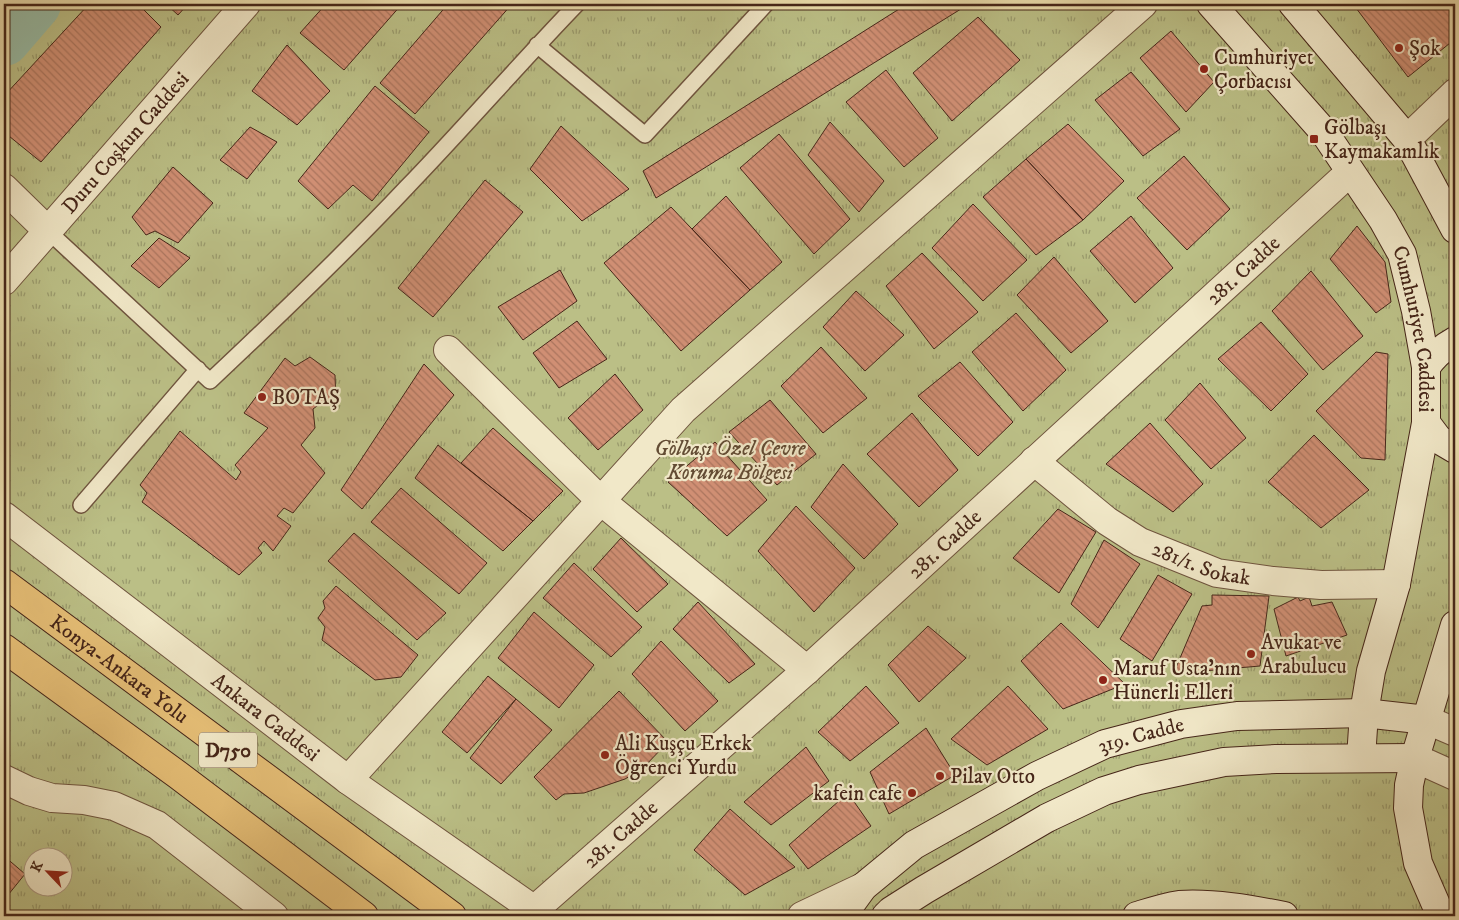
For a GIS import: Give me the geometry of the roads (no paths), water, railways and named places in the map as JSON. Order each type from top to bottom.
[{"type":"highway","name":"Konya-Ankara Yolu","points":[[4,583],[452,916]]},
{"type":"highway","name":"D750","points":[[4,648],[178,775],[364,916]]},
{"type":"street","name":"Duru Coşkun Caddesi","points":[[4,280],[246,4]]},
{"type":"street","points":[[348,780],[683,410],[1143,4]]},
{"type":"street","name":"Cumhuriyet Caddesi","points":[[1211,4],[1324,132],[1383,220],[1402,254],[1412,292],[1426,366],[1426,423],[1396,584],[1372,671],[1364,713],[1361,758]]},
{"type":"street","points":[[1293,4],[1406,139],[1455,229]]},
{"type":"street","points":[[1406,139],[1455,93]]},
{"type":"street","name":"281. Cadde","points":[[538,913],[1350,172]]},
{"type":"street","points":[[4,188],[48,231]]},
{"type":"street","points":[[1426,366],[1434,355],[1455,341]]},
{"type":"street","points":[[448,350],[601,501],[806,670]]},
{"type":"street","points":[[1426,423],[1438,438],[1455,450]]},
{"type":"street","name":"281/1. Sokak","points":[[1034,461],[1107,521],[1140,542],[1217,574],[1273,582],[1321,585],[1396,584]]},
{"type":"street","name":"Ankara Caddesi","points":[[4,516],[348,780],[538,913]]},
{"type":"street","points":[[1441,916],[1418,863],[1408,808],[1409,785],[1415,758],[1455,625]]},
{"type":"street","name":"319. Cadde","points":[[802,916],[863,887],[914,845],[1037,776],[1105,744],[1181,724],[1237,716],[1364,713],[1426,720],[1455,732]]},
{"type":"street","name":"319. Cadde","points":[[886,916],[924,890],[1075,803],[1104,791],[1171,772],[1224,762],[1415,758],[1455,776]]},
{"type":"street","points":[[4,779],[29,791],[52,798],[84,800],[114,806],[157,826],[274,916]]},
{"type":"street","name":"319. Cadde","points":[[842,916],[863,887]]},
{"type":"street","points":[[1137,916],[1177,906],[1220,905],[1284,916]]},
{"type":"lane","points":[[48,231],[210,381],[291,305],[407,187],[577,4]]},
{"type":"lane","points":[[537,45],[645,135],[766,4]]},
{"type":"lane","points":[[81,505],[198,369]]},
{"type":"waterway","points":[[4,40],[35,4]]},
{"type":"place","name":"Şok","points":[[1399,48]]},
{"type":"place","name":"Cumhuriyet Çorbacısı","points":[[1204,69]]},
{"type":"place","name":"Gölbaşı Kaymakamlık","points":[[1314,139]]},
{"type":"place","name":"BOTAŞ","points":[[262,397]]},
{"type":"place","name":"Avukat ve Arabulucu","points":[[1251,654]]},
{"type":"place","name":"Maruf Usta'nın Hünerli Elleri","points":[[1103,680]]},
{"type":"place","name":"Ali Kuşçu Erkek Öğrenci Yurdu","points":[[605,755]]},
{"type":"place","name":"Pilav Otto","points":[[940,776]]},
{"type":"place","name":"kafein cafe","points":[[912,793]]},
{"type":"park label","name":"Gölbaşı Özel Çevre Koruma Bölgesi","points":[[730,460]]}]
